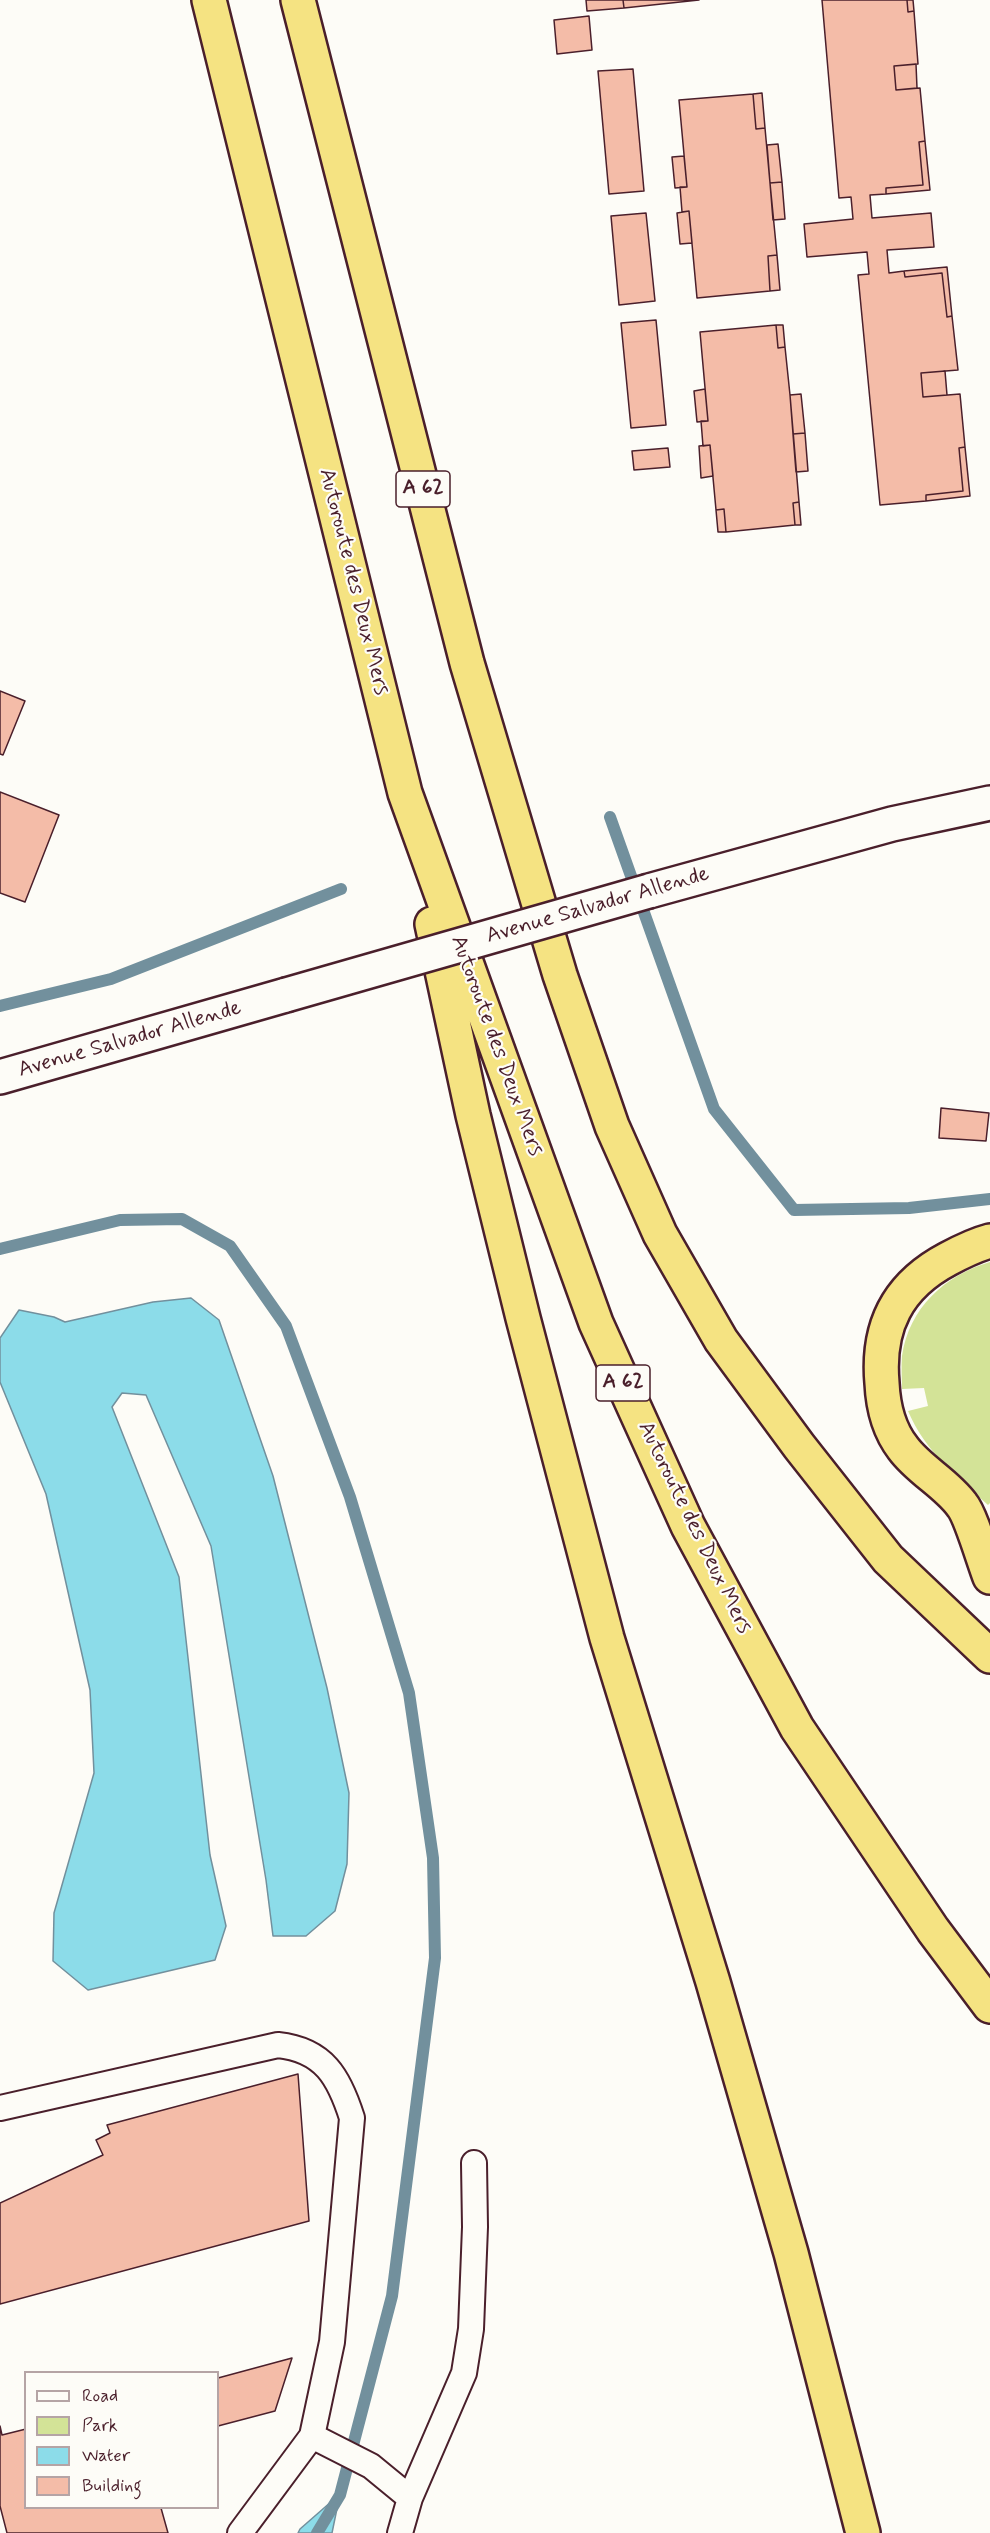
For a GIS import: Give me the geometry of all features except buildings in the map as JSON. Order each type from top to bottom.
[{"type":"highway","name":"Autoroute des Deux Mers","points":[[209,0],[405,793],[596,1323],[688,1526],[797,1728],[933,1930],[990,2006]]},
{"type":"highway","name":"A 62","points":[[298,0],[467,663],[560,975],[612,1126],[660,1234],[721,1340],[799,1446],[888,1559],[990,1656]]},
{"type":"highway","points":[[405,793],[473,1115],[532,1353],[607,1638],[713,1982],[791,2253],[863,2533]]},
{"type":"highway","points":[[990,1241],[960,1252],[936,1265],[911,1285],[890,1315],[884,1336],[880,1368],[883,1397],[889,1420],[903,1448],[964,1506],[990,1577]]},
{"type":"street","name":"Avenue Salvador Allende","points":[[0,1077],[648,891],[892,824],[990,803]]},
{"type":"lane","points":[[0,2108],[278,2045],[299,2047],[324,2063],[343,2089],[352,2118],[332,2342],[312,2436],[240,2533]]},
{"type":"lane","points":[[400,2533],[410,2498],[452,2406],[464,2373],[471,2329],[475,2227],[474,2163]]},
{"type":"lane","points":[[312,2436],[371,2466],[410,2498]]},
{"type":"green space","points":[[990,1262],[990,1503],[988,1505],[943,1463],[923,1439],[908,1411],[928,1406],[924,1388],[902,1389],[902,1356],[912,1323],[932,1296],[958,1275]]},
{"type":"water","points":[[191,1298],[219,1320],[273,1476],[327,1688],[349,1793],[347,1864],[335,1911],[306,1936],[273,1936],[266,1880],[211,1546],[146,1395],[122,1393],[112,1407],[179,1577],[210,1855],[226,1926],[215,1960],[88,1990],[53,1961],[54,1913],[94,1773],[90,1690],[46,1494],[0,1382],[0,1338],[19,1310],[54,1317],[65,1322],[153,1302]]},
{"type":"water","points":[[340,2494],[332,2533],[298,2533],[300,2529]]},
{"type":"waterway","points":[[610,817],[714,1109],[794,1210],[909,1208],[990,1199]]},
{"type":"waterway","points":[[0,1006],[111,979],[341,889]]},
{"type":"waterway","points":[[0,1249],[120,1220],[182,1219],[230,1246],[286,1326],[350,1497],[409,1693],[433,1858],[435,1958],[392,2296],[340,2495],[317,2533]]}]
